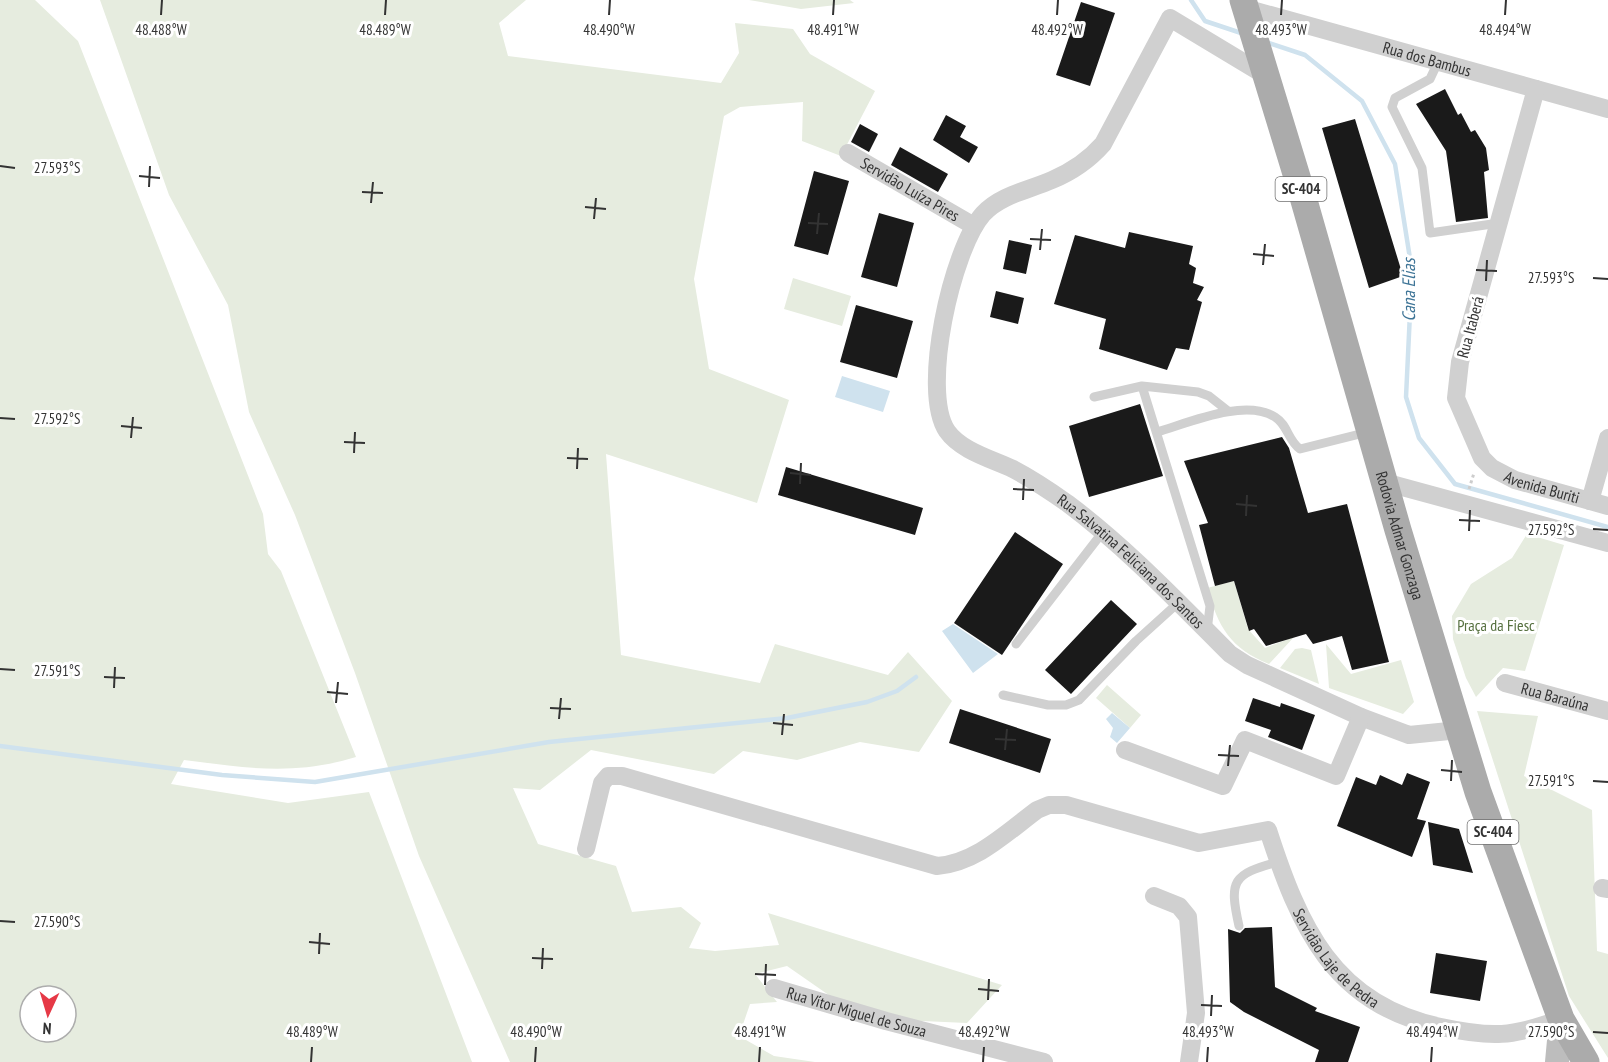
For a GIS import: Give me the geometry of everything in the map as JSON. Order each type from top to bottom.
[{"type":"main road","name":"Rodovia Admar Gonzaga","points":[[1244,4],[1384,482],[1478,792],[1561,1019],[1586,1062]]},
{"type":"main road","points":[[1557,1062],[1561,1019]]},
{"type":"street","name":"Rua dos Bambus","points":[[1244,4],[1438,62],[1608,109]]},
{"type":"street","name":"Rua Salvatina Feliciana dos Santos","points":[[1261,57],[1170,18],[1103,144],[1092,156],[1053,180],[994,204],[974,226],[953,280],[938,356],[937,388],[941,417],[947,430],[958,442],[1015,470],[1041,486],[1101,533],[1247,666],[1360,717],[1409,735],[1459,730]]},
{"type":"street","name":"Rua Itaberá","points":[[1482,458],[1458,409],[1456,383],[1536,89]]},
{"type":"street","name":"Servidão Luíza Pires","points":[[848,153],[974,226]]},
{"type":"street","points":[[1599,503],[1608,438]]},
{"type":"street","name":"Avenida Buriti","points":[[1482,458],[1492,468],[1515,480],[1599,503]]},
{"type":"street","points":[[1384,482],[1608,543]]},
{"type":"street","name":"Rua Baraúna","points":[[1505,683],[1608,711]]},
{"type":"street","points":[[1125,750],[1223,786],[1245,740],[1336,776],[1360,717]]},
{"type":"street","name":"Servidão Laje de Pedra","points":[[586,849],[602,783],[608,776],[622,776],[937,866],[955,865],[972,858],[1049,804],[1066,805],[1199,843],[1268,830],[1297,913],[1314,943],[1358,991],[1391,1012],[1413,1022],[1478,1035],[1526,1032],[1561,1019]]},
{"type":"street","points":[[1154,896],[1179,906],[1188,917],[1197,1013],[1189,1062]]},
{"type":"street","name":"Rua Vítor Miguel de Souza","points":[[774,988],[886,1021],[1044,1062]]},
{"type":"lane","points":[[1438,62],[1430,80],[1395,98],[1392,107],[1422,168],[1430,233],[1499,223]]},
{"type":"lane","points":[[1094,397],[1142,386],[1198,392],[1209,396],[1228,411]]},
{"type":"lane","points":[[1142,386],[1210,606],[1207,631]]},
{"type":"lane","points":[[1157,432],[1228,411],[1261,411],[1274,416],[1284,423],[1295,445],[1300,449],[1369,431]]},
{"type":"lane","points":[[1016,644],[1101,533]]},
{"type":"lane","points":[[1003,695],[1048,705],[1066,705],[1079,700],[1136,641],[1178,603]]},
{"type":"lane","points":[[1239,926],[1233,897],[1237,882],[1246,872],[1278,862]]},
{"type":"path","points":[[1468,493],[1472,476]]},
{"type":"green space","points":[[0,0],[35,0],[78,41],[263,514],[268,554],[281,571],[356,757],[312,767],[270,769],[184,760],[171,784],[288,803],[369,792],[472,1062],[0,1062]]},
{"type":"green space","points":[[100,0],[526,0],[499,23],[508,56],[721,83],[739,53],[735,23],[793,29],[810,54],[875,91],[841,156],[802,141],[803,102],[740,107],[724,116],[694,279],[709,369],[789,400],[757,503],[606,454],[621,655],[760,683],[775,644],[888,675],[908,652],[952,701],[919,752],[860,742],[797,760],[743,751],[714,774],[591,750],[540,790],[513,788],[538,844],[616,866],[632,912],[681,907],[701,923],[689,948],[715,951],[779,945],[768,913],[1002,985],[967,1023],[900,1020],[833,998],[787,966],[755,974],[777,1002],[750,1004],[739,1036],[774,1056],[815,1062],[510,1062],[419,856],[355,673],[295,515],[249,412],[228,305],[169,195]]},
{"type":"green space","points":[[749,0],[850,0],[854,3],[801,9]]},
{"type":"green space","points":[[793,278],[851,296],[842,326],[784,309]]},
{"type":"green space","name":"Praça da Fiesc","points":[[1527,534],[1564,545],[1525,671],[1503,668],[1476,697],[1466,678],[1453,639],[1452,616],[1471,584],[1512,558]]},
{"type":"green space","points":[[1234,581],[1248,629],[1265,648],[1294,637],[1269,664],[1235,643],[1216,614],[1207,588]]},
{"type":"green space","points":[[1326,644],[1351,674],[1401,660],[1414,702],[1403,714],[1329,688]]},
{"type":"green space","points":[[1295,649],[1311,650],[1319,684],[1280,668]]},
{"type":"green space","points":[[1107,685],[1141,715],[1130,728],[1096,698]]},
{"type":"green space","points":[[1477,711],[1538,716],[1524,776],[1592,810],[1597,951],[1608,954],[1608,1058],[1569,996]]},
{"type":"water","points":[[842,376],[890,391],[883,412],[835,397]]},
{"type":"water","points":[[953,624],[998,654],[973,673],[942,631]]},
{"type":"water","points":[[1112,713],[1130,728],[1117,743],[1110,737],[1113,728],[1106,719]]},
{"type":"building","points":[[1081,2],[1115,13],[1090,86],[1056,75]]},
{"type":"building","points":[[1445,89],[1458,115],[1461,113],[1471,132],[1475,130],[1486,148],[1489,170],[1484,172],[1488,218],[1456,222],[1446,151],[1416,104]]},
{"type":"building","points":[[946,115],[966,126],[960,137],[978,147],[969,163],[933,140]]},
{"type":"building","points":[[1355,119],[1403,276],[1369,288],[1322,128]]},
{"type":"building","points":[[860,124],[878,134],[869,152],[851,142]]},
{"type":"building","points":[[900,147],[948,174],[938,192],[891,165]]},
{"type":"building","points":[[814,171],[849,181],[828,255],[794,246]]},
{"type":"building","points":[[879,213],[914,223],[897,287],[861,277]]},
{"type":"building","points":[[1129,232],[1193,246],[1189,264],[1196,268],[1193,283],[1204,287],[1197,300],[1202,302],[1189,350],[1176,348],[1167,370],[1099,349],[1106,319],[1054,304],[1075,235],[1125,248]]},
{"type":"building","points":[[1009,240],[1032,245],[1026,274],[1003,269]]},
{"type":"building","points":[[996,291],[1024,298],[1018,324],[990,317]]},
{"type":"building","points":[[856,305],[913,321],[897,378],[840,362]]},
{"type":"building","points":[[1140,404],[1163,476],[1089,497],[1069,426]]},
{"type":"building","points":[[1282,437],[1289,448],[1308,513],[1347,504],[1389,662],[1352,670],[1342,636],[1313,644],[1306,634],[1266,646],[1254,629],[1249,631],[1234,581],[1215,586],[1199,525],[1208,523],[1184,461]]},
{"type":"building","points":[[786,467],[923,508],[915,535],[778,495]]},
{"type":"building","points":[[1015,532],[1063,564],[1002,655],[954,623]]},
{"type":"building","points":[[1111,600],[1137,624],[1071,694],[1045,670]]},
{"type":"building","points":[[1253,698],[1280,707],[1281,703],[1315,715],[1302,750],[1268,737],[1271,730],[1245,721]]},
{"type":"building","points":[[960,709],[1051,739],[1040,773],[949,743]]},
{"type":"building","points":[[1407,773],[1430,782],[1417,819],[1426,821],[1412,857],[1337,826],[1356,777],[1376,785],[1380,775],[1402,785]]},
{"type":"building","points":[[1428,822],[1459,829],[1473,873],[1433,865]]},
{"type":"building","points":[[1272,927],[1275,987],[1317,1008],[1315,1011],[1360,1027],[1348,1062],[1315,1062],[1319,1050],[1244,1012],[1230,1002],[1228,929],[1240,933],[1245,928]]},
{"type":"building","points":[[1436,953],[1487,961],[1480,1001],[1430,993]]},
{"type":"waterway","name":"Cana Elias","points":[[1191,0],[1205,21],[1244,34]]},
{"type":"waterway","name":"Cana Elias","points":[[1266,42],[1305,55],[1362,101],[1395,164],[1412,271],[1406,397],[1419,438],[1455,484],[1608,527]]},
{"type":"waterway","points":[[0,746],[222,775],[315,782],[549,742],[787,718],[867,702],[897,691],[916,677]]}]
